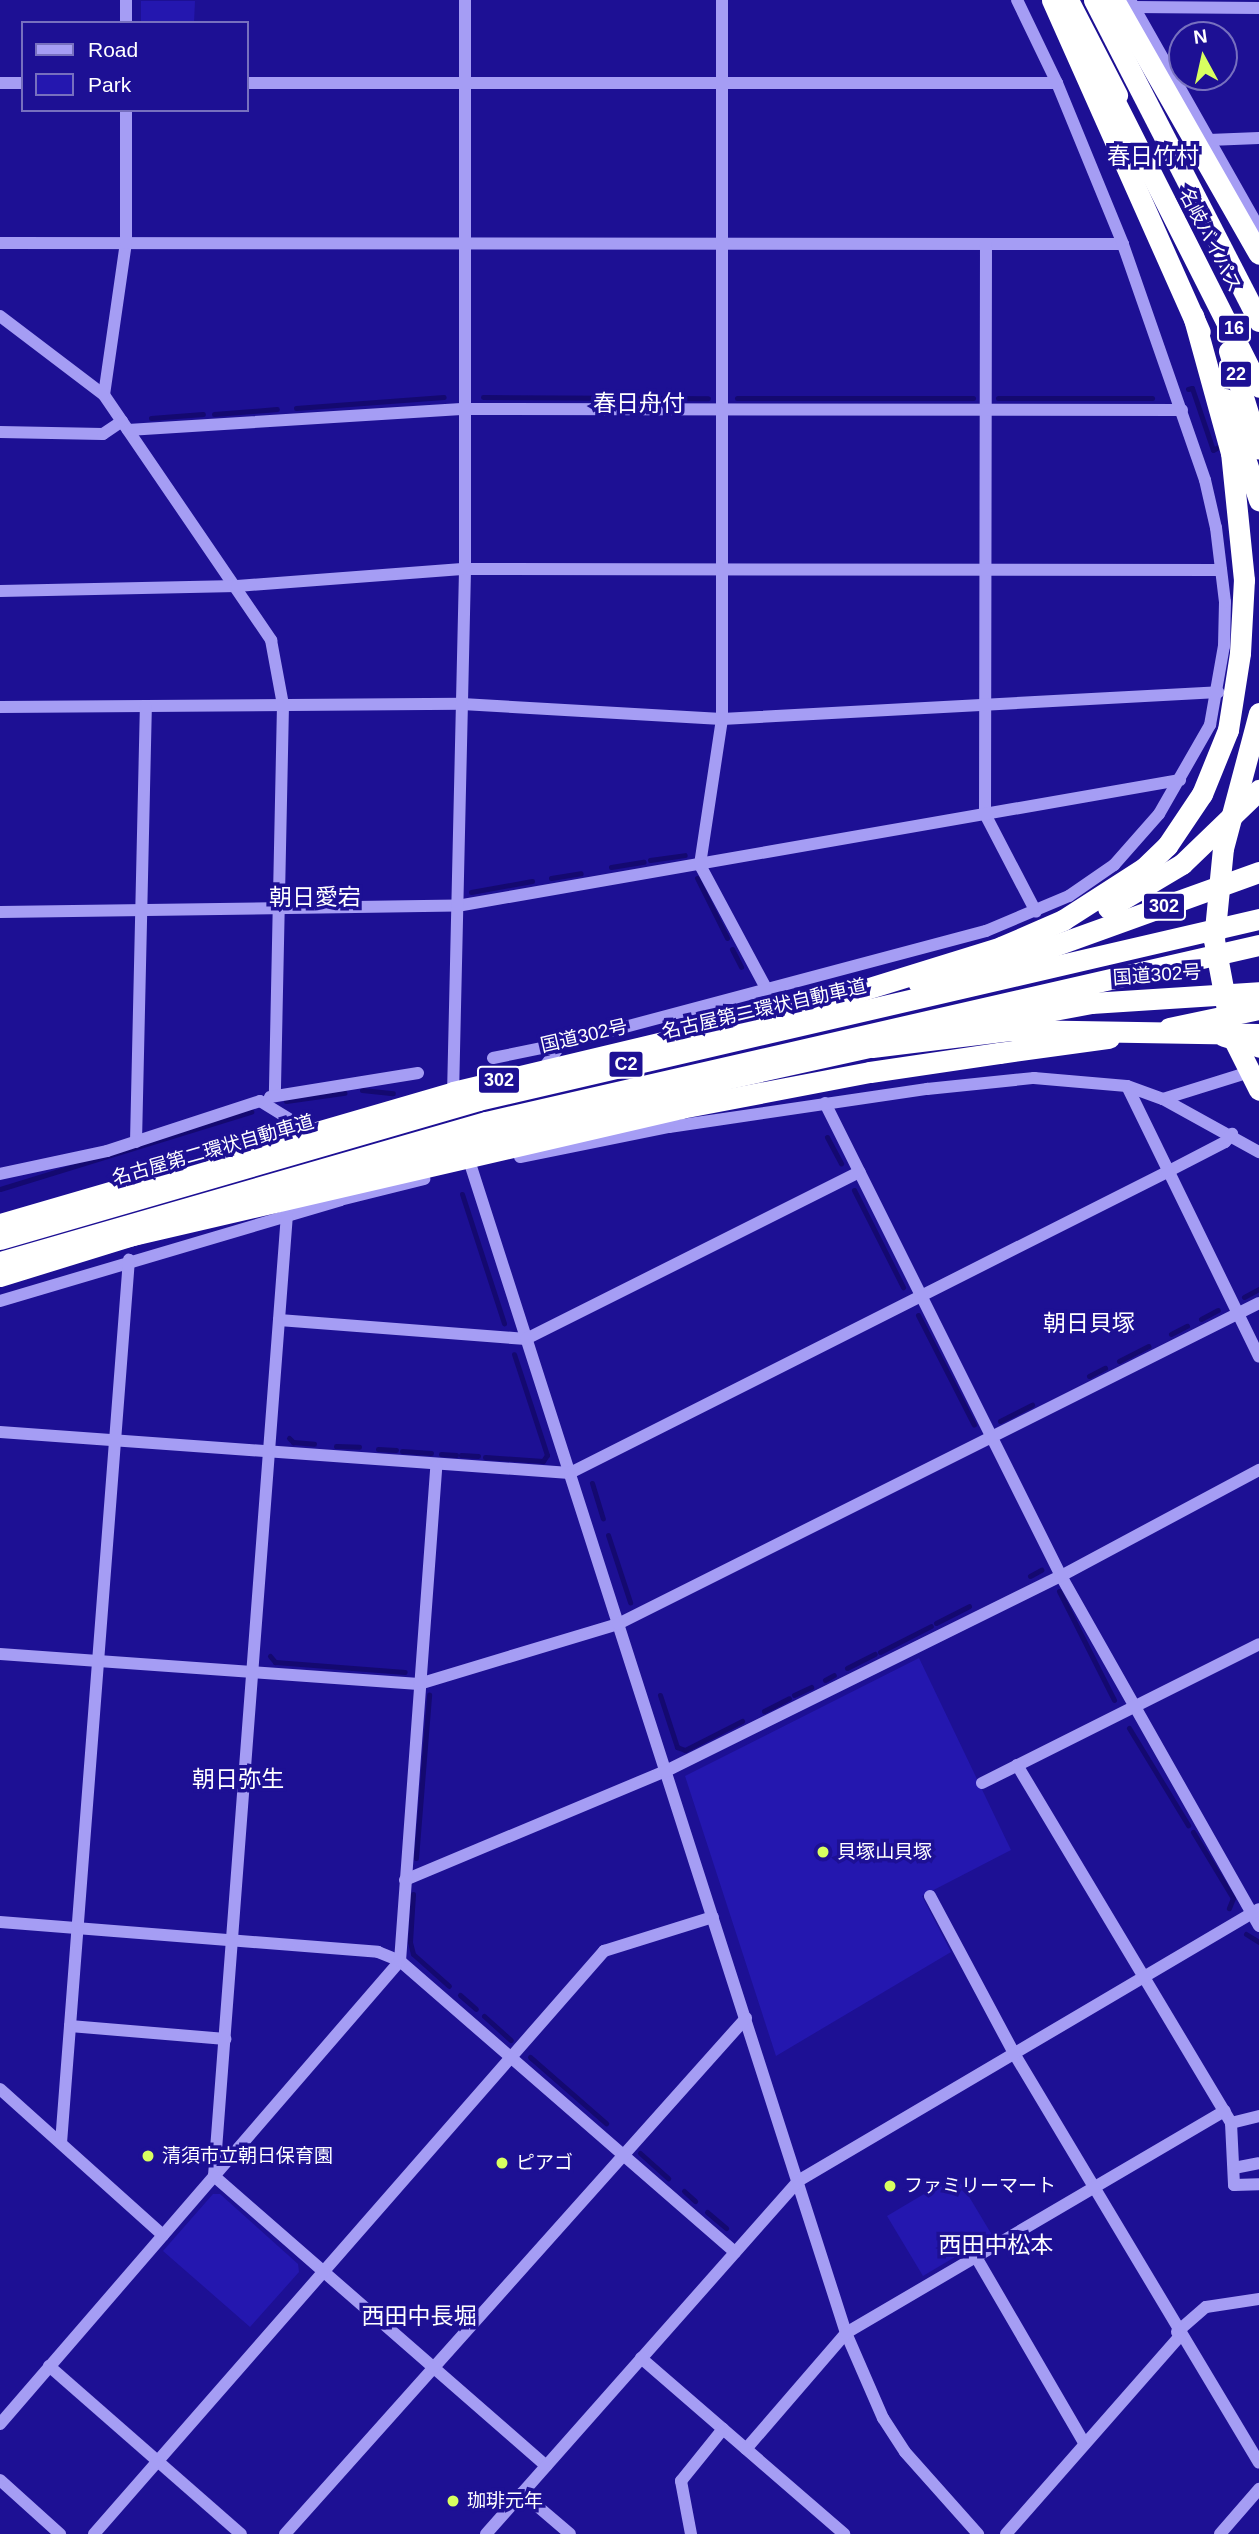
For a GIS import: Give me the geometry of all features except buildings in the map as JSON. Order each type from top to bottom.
[{"type":"highway","points":[[1052,0],[1194,315],[1259,500]]},
{"type":"highway","name":"名岐バイパス","points":[[1066,0],[1213,298],[1259,385]]},
{"type":"highway","name":"16","points":[[1066,0],[1208,272],[1259,385]]},
{"type":"highway","name":"名岐バイパス","points":[[1095,0],[1259,319]]},
{"type":"highway","name":"16","points":[[1095,0],[1259,319]]},
{"type":"highway","points":[[1126,2],[1259,254]]},
{"type":"highway","points":[[1227,255],[1259,289]]},
{"type":"highway","name":"22","points":[[1213,298],[1259,449]]},
{"type":"highway","points":[[1001,947],[1091,904],[1167,846],[1202,794],[1228,730],[1243,617],[1237,489],[1194,315]]},
{"type":"highway","points":[[1259,713],[1223,848],[1214,940],[1232,1036],[1259,1090]]},
{"type":"highway","points":[[609,1068],[1076,922],[1155,882],[1210,842],[1259,790]]},
{"type":"highway","name":"国道302号","points":[[6,1215],[185,1168],[453,1092],[933,978],[1070,940],[1258,872]]},
{"type":"highway","name":"名古屋第二環状自動車道","points":[[0,1239],[330,1139],[609,1068],[1259,919]]},
{"type":"highway","name":"C2","points":[[0,1262],[348,1159],[1259,945]]},
{"type":"highway","name":"国道302号","points":[[0,1276],[613,1098],[1032,1012],[1151,997],[1259,992]]},
{"type":"highway","points":[[0,1269],[630,1119],[870,1072],[1148,1033],[1259,1009]]},
{"type":"highway","points":[[613,1098],[958,1035],[1059,1029],[1191,1030],[1259,1034]]},
{"type":"highway","points":[[1191,1030],[1259,1047]]},
{"type":"street","points":[[126,21],[127,0]]},
{"type":"street","points":[[465,0],[465,569],[453,1092],[463,1143],[846,2333],[873,2398],[905,2452],[978,2534]]},
{"type":"street","points":[[722,0],[722,719],[700,864],[768,992]]},
{"type":"street","points":[[493,1058],[561,1044],[768,992],[1036,912],[1088,885],[1136,841],[1180,780],[1210,725],[1218,692],[1224,646],[1221,569],[1213,516],[1182,410],[1123,244],[1057,83],[1017,0]]},
{"type":"street","points":[[1126,2],[1259,8]]},
{"type":"street","points":[[1126,2],[1259,228]]},
{"type":"street","points":[[0,83],[21,83]]},
{"type":"street","points":[[248,83],[1057,83]]},
{"type":"street","points":[[104,395],[126,243],[126,112]]},
{"type":"street","points":[[1209,141],[1259,138]]},
{"type":"street","points":[[0,243],[1123,244]]},
{"type":"street","points":[[986,244],[985,814],[1036,912]]},
{"type":"street","points":[[0,316],[104,395],[237,586],[271,640],[283,705],[275,1095]]},
{"type":"street","points":[[0,432],[103,434],[125,425],[465,409],[1182,410]]},
{"type":"street","points":[[0,591],[237,586],[465,569],[1221,569]]},
{"type":"street","points":[[0,707],[462,704],[722,719],[1218,692]]},
{"type":"street","points":[[136,1142],[146,706]]},
{"type":"street","points":[[1210,725],[1259,750]]},
{"type":"street","points":[[0,912],[457,906],[1180,780]]},
{"type":"street","points":[[1070,940],[1088,885]]},
{"type":"street","points":[[543,1069],[561,1044]]},
{"type":"street","points":[[1163,1098],[1259,1068]]},
{"type":"street","points":[[0,1174],[136,1142],[275,1095],[418,1073]]},
{"type":"street","points":[[520,1157],[669,1127],[1010,1079],[1127,1086],[1163,1098],[1232,1133],[1259,1152]]},
{"type":"street","points":[[1127,1086],[1259,1357]]},
{"type":"street","points":[[613,1098],[669,1127]]},
{"type":"street","points":[[260,1101],[309,1131]]},
{"type":"street","points":[[825,1103],[1061,1576],[1133,1707],[1255,1911],[1259,1926]]},
{"type":"street","points":[[0,1432],[436,1466],[570,1472],[1167,1172],[1225,1142],[1232,1133]]},
{"type":"street","points":[[340,1200],[369,1167]]},
{"type":"street","points":[[279,1320],[526,1339],[860,1172]]},
{"type":"street","points":[[0,1301],[130,1260],[424,1179]]},
{"type":"street","points":[[214,2176],[287,1215]]},
{"type":"street","points":[[61,2143],[130,1260]]},
{"type":"street","points":[[0,1654],[419,1684],[618,1624],[1259,1303]]},
{"type":"street","points":[[0,2424],[400,1961],[436,1466]]},
{"type":"street","points":[[405,1880],[666,1770],[1061,1576],[1259,1471]]},
{"type":"street","points":[[982,1783],[1259,1644]]},
{"type":"street","points":[[1017,1765],[1146,1976],[1228,2117],[1234,2185],[1259,2185]]},
{"type":"street","points":[[930,1896],[1015,2055],[1179,2334],[1259,2463]]},
{"type":"street","points":[[486,2534],[798,2181],[1255,1911]]},
{"type":"street","points":[[94,2534],[604,1951],[713,1917]]},
{"type":"street","points":[[0,1922],[378,1952],[400,1961],[735,2252]]},
{"type":"street","points":[[285,2534],[746,2018]]},
{"type":"street","points":[[70,2026],[225,2039]]},
{"type":"street","points":[[0,2089],[163,2235]]},
{"type":"street","points":[[746,2449],[846,2333],[1094,2187],[1228,2117],[1259,2116]]},
{"type":"street","points":[[1234,2168],[1259,2163]]},
{"type":"street","points":[[214,2176],[545,2466]]},
{"type":"street","points":[[976,2257],[1084,2444]]},
{"type":"street","points":[[1006,2534],[1179,2334],[1206,2307],[1259,2300]]},
{"type":"street","points":[[641,2358],[844,2534]]},
{"type":"street","points":[[49,2367],[241,2534]]},
{"type":"street","points":[[691,2534],[681,2481],[723,2429]]},
{"type":"street","points":[[0,2480],[60,2534]]},
{"type":"street","points":[[1220,2534],[1259,2489]]},
{"type":"street","points":[[522,2493],[570,2534]]},
{"type":"green space","points":[[141,1],[195,1],[194,21],[141,21]]},
{"type":"green space","points":[[919,1658],[1011,1850],[922,1896],[951,1952],[776,2056],[685,1776]]},
{"type":"green space","points":[[956,2175],[992,2235],[923,2276],[887,2216]]},
{"type":"green space","points":[[213,2194],[220,2194],[298,2264],[299,2272],[250,2327],[163,2251]]},
{"type":"waterway","points":[[1188,389],[1192,388],[1213,450],[1222,445]]},
{"type":"waterway","points":[[296,408],[444,397]]},
{"type":"waterway","points":[[483,397],[708,398]]},
{"type":"waterway","points":[[737,398],[973,398]]},
{"type":"waterway","points":[[998,398],[1152,398]]},
{"type":"waterway","points":[[214,414],[277,409]]},
{"type":"waterway","points":[[151,418],[203,414]]},
{"type":"waterway","points":[[650,860],[685,855]]},
{"type":"waterway","points":[[611,867],[644,862]]},
{"type":"waterway","points":[[551,878],[581,873]]},
{"type":"waterway","points":[[697,878],[727,938]]},
{"type":"waterway","points":[[471,892],[532,881]]},
{"type":"waterway","points":[[732,949],[741,967]]},
{"type":"waterway","points":[[362,1090],[393,1093]]},
{"type":"waterway","points":[[286,1101],[344,1093]]},
{"type":"waterway","points":[[0,1189],[251,1112]]},
{"type":"waterway","points":[[827,1137],[841,1163]]},
{"type":"waterway","points":[[854,1190],[903,1287]]},
{"type":"waterway","points":[[462,1194],[504,1323]]},
{"type":"waterway","points":[[1244,1297],[1259,1289]]},
{"type":"waterway","points":[[1201,1319],[1218,1310]]},
{"type":"waterway","points":[[918,1315],[974,1425]]},
{"type":"waterway","points":[[1171,1334],[1187,1326]]},
{"type":"waterway","points":[[1119,1361],[1148,1346]]},
{"type":"waterway","points":[[485,1457],[543,1461],[547,1455],[514,1354]]},
{"type":"waterway","points":[[1089,1376],[1105,1368]]},
{"type":"waterway","points":[[1000,1421],[1032,1405]]},
{"type":"waterway","points":[[289,1438],[293,1442],[314,1444]]},
{"type":"waterway","points":[[336,1446],[359,1447]]},
{"type":"waterway","points":[[378,1449],[396,1450]]},
{"type":"waterway","points":[[402,1451],[431,1453]]},
{"type":"waterway","points":[[441,1454],[456,1455]]},
{"type":"waterway","points":[[461,1455],[478,1456]]},
{"type":"waterway","points":[[592,1483],[603,1518]]},
{"type":"waterway","points":[[608,1535],[630,1602]]},
{"type":"waterway","points":[[1030,1576],[1041,1570]]},
{"type":"waterway","points":[[1059,1591],[1114,1700]]},
{"type":"waterway","points":[[936,1623],[969,1606]]},
{"type":"waterway","points":[[880,1652],[931,1626]]},
{"type":"waterway","points":[[847,1668],[875,1654]]},
{"type":"waterway","points":[[270,1656],[275,1662],[405,1672]]},
{"type":"waterway","points":[[825,1680],[834,1675]]},
{"type":"waterway","points":[[794,1695],[811,1687]]},
{"type":"waterway","points":[[416,1858],[429,1695]]},
{"type":"waterway","points":[[660,1695],[677,1747],[685,1750],[742,1721]]},
{"type":"waterway","points":[[764,1711],[789,1698]]},
{"type":"waterway","points":[[1129,1728],[1188,1825]]},
{"type":"waterway","points":[[1193,1832],[1233,1898],[1229,1908]]},
{"type":"waterway","points":[[413,1894],[410,1942],[413,1954],[449,1986]]},
{"type":"waterway","points":[[1246,1934],[1259,1942]]},
{"type":"waterway","points":[[460,1995],[476,2009]]},
{"type":"waterway","points":[[484,2016],[511,2040]]},
{"type":"waterway","points":[[530,2057],[606,2123]]},
{"type":"waterway","points":[[640,2153],[668,2178]]},
{"type":"waterway","points":[[684,2191],[695,2201]]},
{"type":"waterway","points":[[707,2212],[726,2228]]},
{"type":"place","name":"貝塚山貝塚","points":[[823,1852]]},
{"type":"place","name":"清須市立朝日保育園","points":[[148,2156]]},
{"type":"place","name":"ピアゴ","points":[[502,2163]]},
{"type":"place","name":"ファミリーマート","points":[[890,2186]]},
{"type":"place","name":"珈琲元年","points":[[453,2501]]},
{"type":"district","name":"春日竹村","points":[[1153,156]]},
{"type":"district","name":"春日舟付","points":[[639,403]]},
{"type":"district","name":"朝日愛宕","points":[[315,897]]},
{"type":"district","name":"朝日貝塚","points":[[1089,1323]]},
{"type":"district","name":"朝日弥生","points":[[238,1779]]},
{"type":"district","name":"西田中松本","points":[[996,2245]]},
{"type":"district","name":"西田中長堀","points":[[419,2316]]}]
